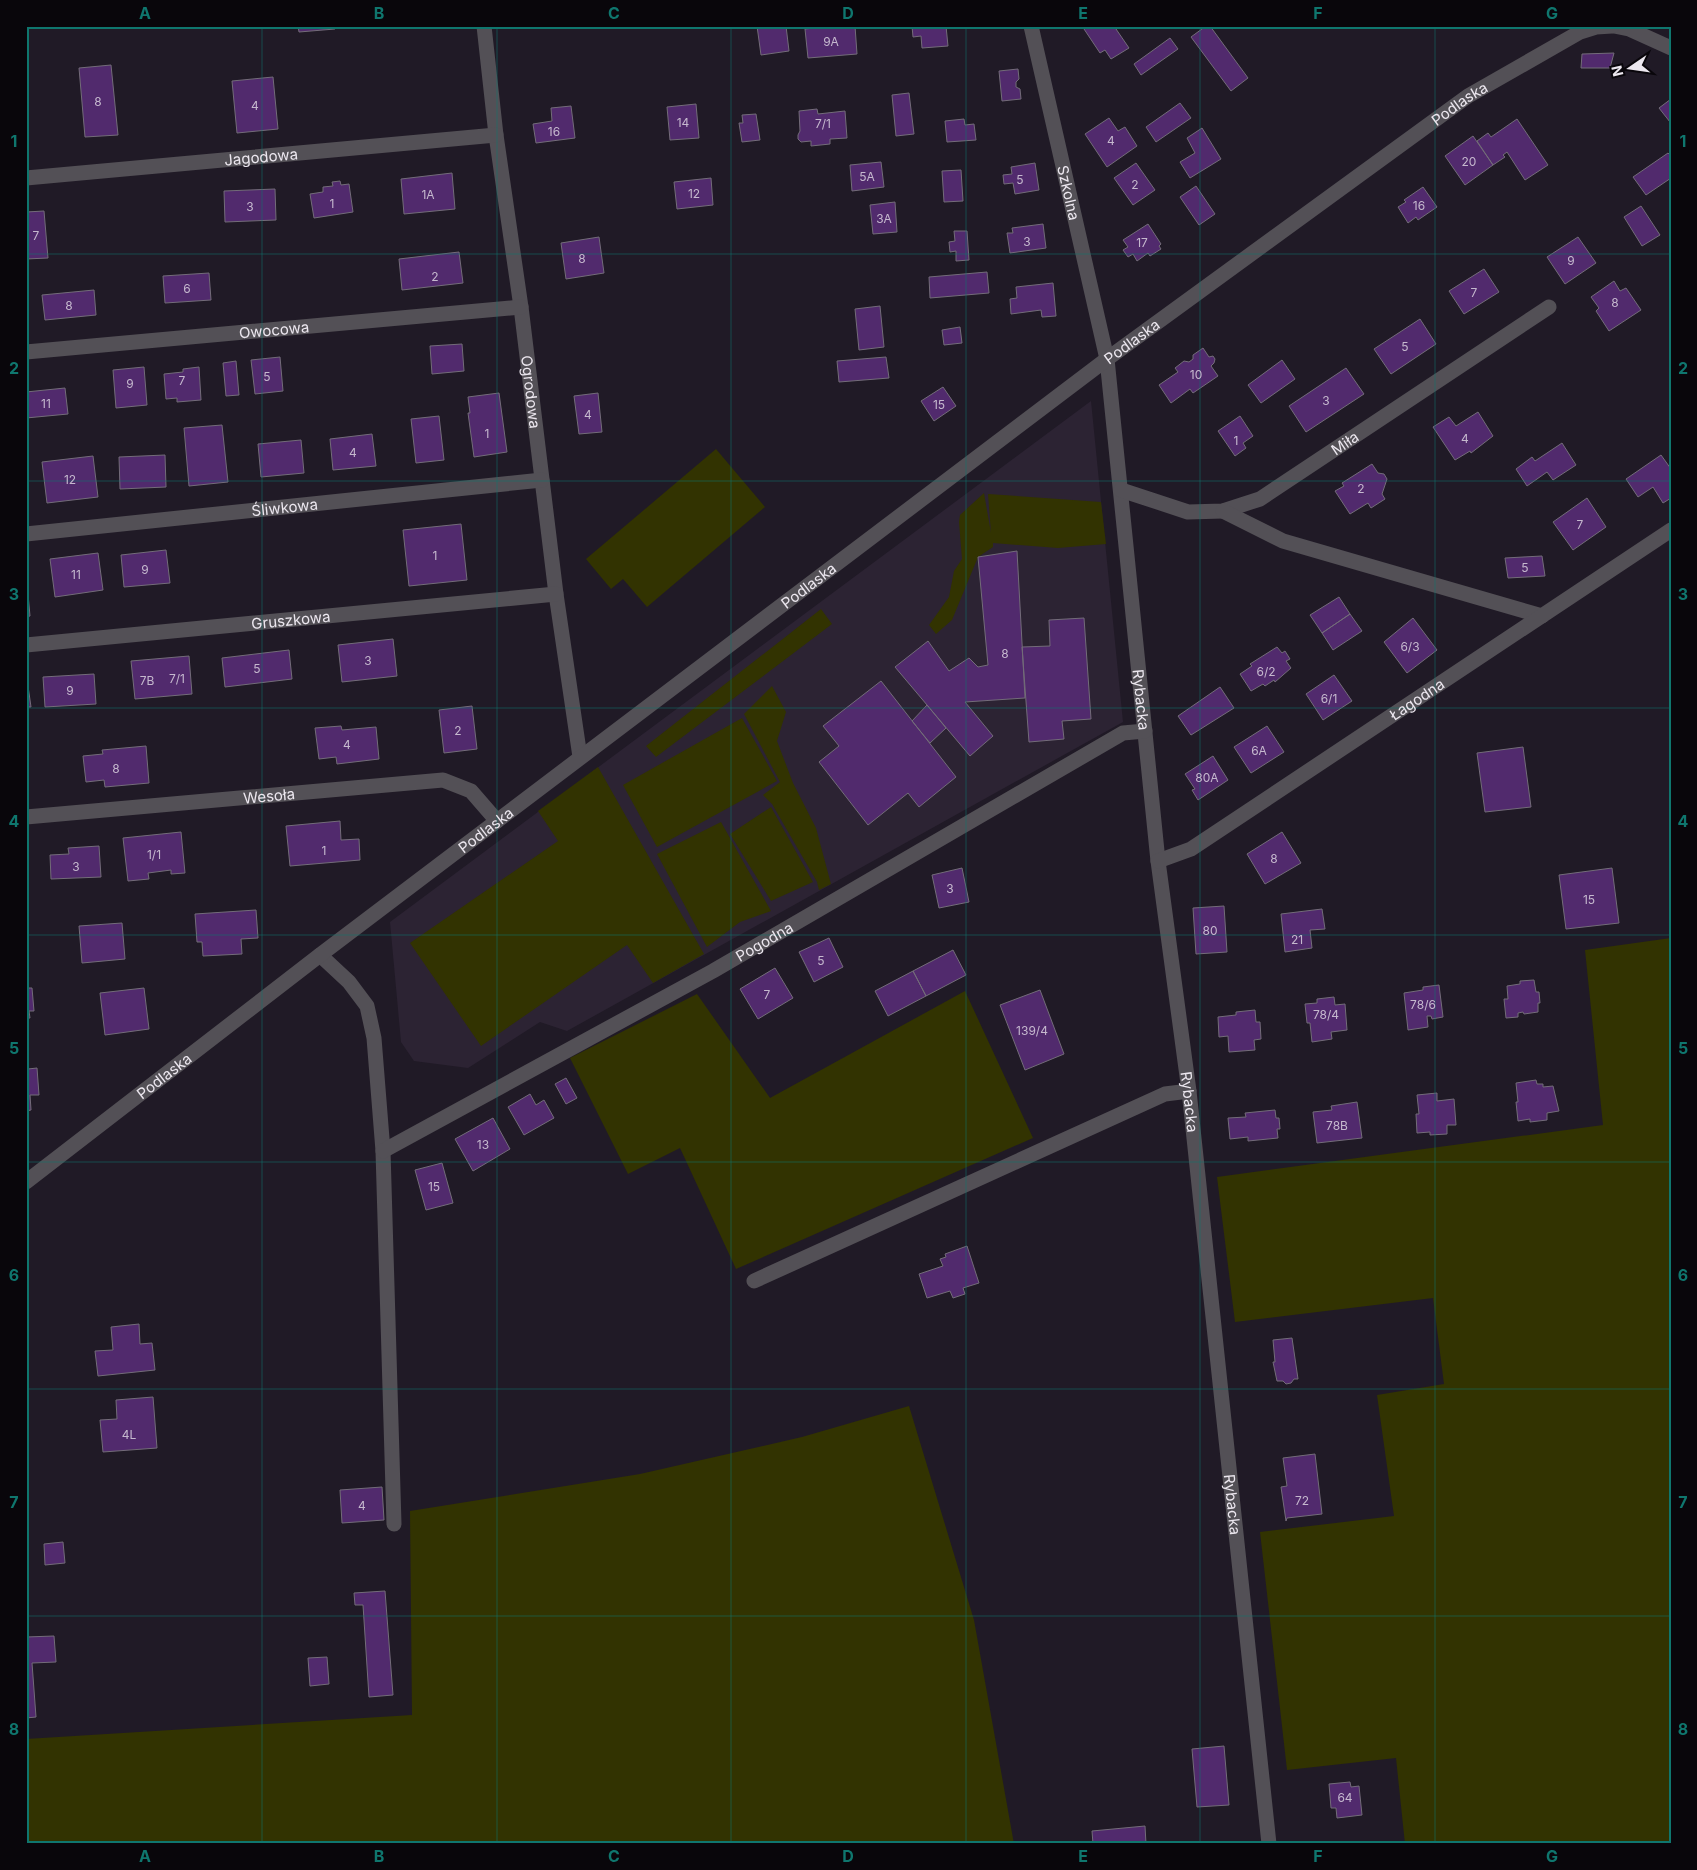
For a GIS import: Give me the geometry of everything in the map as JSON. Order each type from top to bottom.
[{"type":"street","name":"Ogrodowa","points":[[484,26],[496,135],[521,306],[556,594],[580,757]]},
{"type":"street","name":"Szkolna","points":[[1031,26],[1107,359]]},
{"type":"street","name":"Podlaska","points":[[26,1182],[580,757],[1107,359],[1468,96],[1580,32],[1596,27],[1613,26],[1629,28],[1671,48]]},
{"type":"street","name":"Jagodowa","points":[[26,178],[496,135]]},
{"type":"street","name":"Owocowa","points":[[26,352],[521,306]]},
{"type":"street","name":"Miła","points":[[1121,490],[1188,512],[1223,511],[1260,499],[1549,307]]},
{"type":"street","name":"Rybacka","points":[[1107,359],[1158,861],[1189,1091],[1269,1844]]},
{"type":"street","name":"Śliwkowa","points":[[26,534],[542,480]]},
{"type":"street","points":[[1223,511],[1284,542],[1542,616]]},
{"type":"street","name":"Łagodna","points":[[1158,861],[1191,849],[1671,530]]},
{"type":"street","name":"Gruszkowa","points":[[26,645],[556,594]]},
{"type":"street","name":"Pogodna","points":[[383,1151],[712,971],[1123,733],[1145,731]]},
{"type":"street","name":"Wesoła","points":[[26,817],[443,780],[471,792],[497,821]]},
{"type":"street","points":[[320,955],[349,982],[367,1006],[374,1038],[383,1151],[394,1524]]},
{"type":"street","points":[[754,1281],[1165,1094],[1189,1091]]},
{"type":"shaded area","points":[[1091,401],[1123,722],[567,1031],[540,1022],[468,1068],[414,1061],[401,1042],[390,922]]},
{"type":"shaded area","points":[[716,449],[765,507],[647,607],[623,579],[611,589],[586,559]]},
{"type":"shaded area","points":[[984,493],[991,533],[988,494],[1101,502],[1106,544],[1058,548],[993,543],[993,547],[978,557],[952,620],[936,634],[929,625],[949,597],[954,571],[962,559],[960,515]]},
{"type":"shaded area","points":[[821,609],[832,624],[656,757],[646,746]]},
{"type":"shaded area","points":[[772,686],[786,712],[777,741],[793,783],[816,828],[831,884],[819,890],[817,882],[772,804],[763,795],[780,782],[744,714]]},
{"type":"shaded area","points":[[742,718],[777,781],[657,847],[623,785]]},
{"type":"shaded area","points":[[598,767],[704,954],[653,983],[627,945],[481,1046],[410,943],[558,841],[538,811]]},
{"type":"shaded area","points":[[771,807],[813,882],[771,901],[730,834]]},
{"type":"shaded area","points":[[721,822],[771,911],[740,922],[707,947],[657,854]]},
{"type":"shaded area","points":[[1671,938],[1671,1844],[1405,1844],[1396,1758],[1287,1770],[1260,1532],[1394,1516],[1377,1395],[1444,1384],[1433,1298],[1235,1322],[1217,1177],[1603,1125],[1585,950]]},
{"type":"shaded area","points":[[965,991],[1033,1138],[736,1269],[680,1148],[628,1174],[570,1058],[697,994],[770,1098]]},
{"type":"shaded area","points":[[909,1406],[974,1620],[1014,1844],[26,1844],[26,1739],[412,1715],[410,1511],[640,1474],[802,1437]]},
{"type":"building","points":[[298,26],[334,26],[335,29],[299,32]]},
{"type":"building","points":[[757,26],[786,26],[789,51],[761,55]]},
{"type":"building","points":[[855,26],[857,54],[808,58],[805,29]]},
{"type":"building","points":[[912,26],[946,26],[948,46],[922,48],[921,36],[913,37]]},
{"type":"building","points":[[1082,26],[1121,26],[1116,29],[1129,48],[1111,59],[1105,50],[1100,53]]},
{"type":"building","points":[[1206,26],[1210,26],[1248,78],[1231,91],[1191,37]]},
{"type":"building","points":[[1170,38],[1178,49],[1141,75],[1134,64]]},
{"type":"building","points":[[1614,53],[1610,68],[1581,68],[1582,54]]},
{"type":"building","points":[[111,65],[118,135],[85,137],[79,68]]},
{"type":"building","points":[[1018,69],[1019,79],[1016,82],[1016,87],[1020,89],[1021,99],[1002,101],[999,71]]},
{"type":"building","points":[[273,77],[278,129],[237,133],[232,81]]},
{"type":"building","points":[[909,93],[914,134],[896,136],[892,95]]},
{"type":"building","points":[[1671,99],[1671,122],[1670,122],[1659,108]]},
{"type":"building","points":[[1180,103],[1191,118],[1156,142],[1146,127]]},
{"type":"building","points":[[696,104],[699,138],[670,140],[667,107]]},
{"type":"building","points":[[571,106],[575,138],[536,143],[533,124],[552,121],[551,108]]},
{"type":"building","points":[[817,109],[818,114],[845,111],[847,138],[830,139],[830,144],[811,146],[811,141],[801,142],[798,139],[800,131],[799,111]]},
{"type":"building","points":[[756,114],[760,140],[742,142],[739,123],[743,123],[742,115]]},
{"type":"building","points":[[1109,118],[1118,131],[1125,127],[1137,146],[1107,167],[1085,134]]},
{"type":"building","points":[[964,119],[965,125],[974,124],[976,140],[947,142],[945,121]]},
{"type":"building","points":[[1517,119],[1548,165],[1525,180],[1507,152],[1503,155],[1505,157],[1493,165],[1477,141],[1488,133],[1491,137]]},
{"type":"building","points":[[1202,128],[1221,159],[1190,178],[1180,162],[1195,153],[1187,138]]},
{"type":"building","points":[[1473,136],[1493,165],[1465,185],[1445,156]]},
{"type":"building","points":[[1668,153],[1671,156],[1671,178],[1646,195],[1633,177]]},
{"type":"building","points":[[881,162],[884,187],[852,191],[850,165]]},
{"type":"building","points":[[1035,163],[1039,190],[1015,194],[1013,183],[1004,184],[1003,175],[1012,174],[1011,167]]},
{"type":"building","points":[[1136,163],[1155,190],[1133,205],[1114,178]]},
{"type":"building","points":[[961,170],[963,201],[944,202],[942,171]]},
{"type":"building","points":[[452,173],[455,209],[404,214],[401,179]]},
{"type":"building","points":[[711,178],[713,205],[677,209],[674,182]]},
{"type":"building","points":[[340,181],[341,185],[349,184],[353,212],[314,218],[310,194],[323,192],[323,187],[333,186],[332,182]]},
{"type":"building","points":[[1196,186],[1215,214],[1199,225],[1180,197]]},
{"type":"building","points":[[1423,187],[1437,207],[1418,220],[1416,217],[1408,223],[1398,207],[1406,202],[1404,200]]},
{"type":"building","points":[[275,189],[276,220],[225,222],[224,191]]},
{"type":"building","points":[[895,202],[897,232],[873,234],[870,205]]},
{"type":"building","points":[[1641,206],[1660,235],[1642,246],[1624,217]]},
{"type":"building","points":[[44,211],[48,258],[26,259],[26,212]]},
{"type":"building","points":[[1043,224],[1046,248],[1010,253],[1007,233],[1013,233],[1012,228]]},
{"type":"building","points":[[1148,224],[1161,244],[1159,246],[1161,249],[1150,256],[1148,253],[1137,261],[1133,254],[1128,257],[1123,250],[1128,247],[1123,240]]},
{"type":"building","points":[[954,231],[967,231],[969,260],[956,261],[956,251],[950,252],[949,242],[955,241]]},
{"type":"building","points":[[599,237],[604,273],[566,279],[561,243]]},
{"type":"building","points":[[1578,237],[1596,263],[1565,284],[1547,257]]},
{"type":"building","points":[[459,252],[463,283],[402,290],[399,259]]},
{"type":"building","points":[[1484,269],[1499,292],[1464,314],[1449,291]]},
{"type":"building","points":[[987,272],[989,293],[930,298],[929,277]]},
{"type":"building","points":[[209,273],[211,300],[165,303],[163,276]]},
{"type":"building","points":[[1614,281],[1620,291],[1626,288],[1641,310],[1609,331],[1596,311],[1599,308],[1591,297]]},
{"type":"building","points":[[1053,283],[1056,316],[1042,317],[1041,310],[1011,314],[1010,299],[1017,298],[1016,287]]},
{"type":"building","points":[[94,290],[96,315],[45,320],[42,295]]},
{"type":"building","points":[[880,306],[884,347],[859,350],[855,309]]},
{"type":"building","points":[[1420,319],[1436,344],[1391,374],[1374,349]]},
{"type":"building","points":[[960,327],[962,343],[944,345],[942,330]]},
{"type":"building","points":[[462,344],[464,371],[432,374],[430,346]]},
{"type":"building","points":[[1203,348],[1209,357],[1213,356],[1215,359],[1211,366],[1218,376],[1193,393],[1190,389],[1171,403],[1159,385],[1178,372],[1175,368],[1184,361],[1189,362],[1193,359],[1193,355]]},
{"type":"building","points":[[280,357],[283,391],[255,394],[251,360]]},
{"type":"building","points":[[886,357],[889,378],[839,382],[837,361]]},
{"type":"building","points":[[1282,360],[1295,379],[1261,403],[1248,385]]},
{"type":"building","points":[[236,361],[239,395],[226,396],[223,363]]},
{"type":"building","points":[[144,367],[147,405],[116,408],[113,370]]},
{"type":"building","points":[[199,367],[201,400],[177,402],[177,398],[166,399],[164,374],[183,372],[183,369]]},
{"type":"building","points":[[1346,368],[1364,394],[1306,432],[1289,406]]},
{"type":"building","points":[[943,387],[956,406],[934,421],[921,401]]},
{"type":"building","points":[[65,388],[68,414],[26,418],[26,392]]},
{"type":"building","points":[[499,393],[507,452],[474,457],[468,413],[470,413],[468,397]]},
{"type":"building","points":[[598,393],[602,432],[579,434],[574,396]]},
{"type":"building","points":[[1478,412],[1493,436],[1471,453],[1470,451],[1455,460],[1433,427],[1449,417],[1456,426]]},
{"type":"building","points":[[439,416],[444,460],[416,463],[411,419]]},
{"type":"building","points":[[1240,416],[1253,436],[1243,443],[1246,448],[1235,456],[1218,431]]},
{"type":"building","points":[[222,425],[228,482],[189,486],[184,428]]},
{"type":"building","points":[[372,434],[376,466],[333,470],[330,439]]},
{"type":"building","points":[[301,440],[304,473],[261,477],[258,444]]},
{"type":"building","points":[[1562,443],[1576,465],[1553,480],[1547,472],[1527,486],[1516,469],[1532,457],[1535,461]]},
{"type":"building","points":[[165,455],[166,487],[120,489],[119,457]]},
{"type":"building","points":[[1661,455],[1671,469],[1671,498],[1663,503],[1653,487],[1638,497],[1626,479]]},
{"type":"building","points":[[93,456],[98,497],[47,503],[42,462]]},
{"type":"building","points":[[1372,464],[1378,473],[1384,474],[1387,479],[1382,494],[1385,499],[1371,508],[1368,503],[1350,514],[1335,491],[1344,486],[1342,483]]},
{"type":"building","points":[[1587,498],[1606,527],[1573,550],[1553,522]]},
{"type":"building","points":[[461,524],[467,580],[409,586],[403,530]]},
{"type":"building","points":[[166,550],[170,583],[124,587],[121,555]]},
{"type":"building","points":[[1017,551],[1025,698],[965,702],[993,736],[970,756],[895,667],[928,641],[949,671],[969,658],[978,667],[988,665],[978,557]]},
{"type":"building","points":[[98,553],[103,590],[55,597],[50,559]]},
{"type":"building","points":[[1542,556],[1545,576],[1508,578],[1505,558]]},
{"type":"building","points":[[26,572],[30,616],[26,617]]},
{"type":"building","points":[[1339,597],[1350,614],[1322,633],[1310,615]]},
{"type":"building","points":[[1350,614],[1362,631],[1333,650],[1322,633]]},
{"type":"building","points":[[1084,618],[1091,719],[1062,721],[1064,739],[1029,742],[1022,647],[1050,646],[1049,620]]},
{"type":"building","points":[[1413,618],[1437,650],[1407,673],[1384,642]]},
{"type":"building","points":[[393,639],[397,676],[342,682],[338,645]]},
{"type":"building","points":[[1277,647],[1282,653],[1285,651],[1290,659],[1286,661],[1291,668],[1275,682],[1274,680],[1265,686],[1263,684],[1251,691],[1240,674],[1252,666],[1250,664]]},
{"type":"building","points":[[289,650],[292,679],[225,687],[222,658]]},
{"type":"building","points":[[189,656],[192,694],[135,699],[131,661]]},
{"type":"building","points":[[94,674],[96,704],[45,707],[43,677]]},
{"type":"building","points":[[1334,675],[1352,701],[1323,720],[1306,694]]},
{"type":"building","points":[[881,681],[956,777],[919,807],[908,793],[868,825],[819,762],[839,746],[823,726]]},
{"type":"building","points":[[26,686],[28,686],[31,707],[26,707]]},
{"type":"building","points":[[1220,687],[1234,708],[1191,735],[1178,716]]},
{"type":"building","points":[[927,705],[946,728],[930,743],[912,721]]},
{"type":"building","points":[[472,706],[477,749],[444,753],[439,710]]},
{"type":"building","points":[[341,726],[342,730],[376,727],[379,759],[337,764],[336,757],[319,759],[315,728]]},
{"type":"building","points":[[1267,726],[1284,752],[1251,773],[1234,747]]},
{"type":"building","points":[[146,746],[149,783],[105,787],[104,780],[86,782],[83,756],[103,754],[102,750]]},
{"type":"building","points":[[1523,747],[1531,807],[1485,812],[1477,753]]},
{"type":"building","points":[[1213,756],[1228,780],[1198,800],[1192,790],[1195,789],[1185,774]]},
{"type":"building","points":[[340,821],[341,840],[359,839],[360,860],[290,866],[286,826]]},
{"type":"building","points":[[181,832],[185,873],[171,874],[171,870],[148,873],[149,879],[128,881],[123,838]]},
{"type":"building","points":[[1282,832],[1301,863],[1265,884],[1247,854]]},
{"type":"building","points":[[99,846],[101,877],[51,879],[50,855],[69,854],[68,848]]},
{"type":"building","points":[[962,868],[969,902],[939,908],[932,875]]},
{"type":"building","points":[[1612,868],[1619,923],[1566,929],[1559,875]]},
{"type":"building","points":[[1224,906],[1227,952],[1196,954],[1193,908]]},
{"type":"building","points":[[1322,909],[1325,929],[1310,930],[1312,948],[1285,952],[1281,914]]},
{"type":"building","points":[[256,910],[258,938],[241,939],[242,954],[203,956],[202,942],[197,942],[195,914]]},
{"type":"building","points":[[122,923],[125,959],[82,963],[79,926]]},
{"type":"building","points":[[829,938],[843,967],[814,982],[799,952]]},
{"type":"building","points":[[953,950],[966,975],[926,996],[913,971]]},
{"type":"building","points":[[775,968],[793,998],[758,1019],[740,989]]},
{"type":"building","points":[[913,971],[926,996],[888,1016],[875,991]]},
{"type":"building","points":[[1534,980],[1536,992],[1539,992],[1540,1003],[1538,1003],[1538,1012],[1524,1014],[1523,1012],[1518,1013],[1518,1017],[1506,1018],[1504,999],[1508,999],[1507,986],[1520,984],[1520,981]]},
{"type":"building","points":[[1439,985],[1443,1017],[1432,1019],[1431,1016],[1427,1016],[1428,1027],[1408,1030],[1404,993],[1423,990],[1423,987]]},
{"type":"building","points":[[26,988],[32,988],[34,1011],[29,1011],[30,1018],[26,1018]]},
{"type":"building","points":[[144,988],[149,1029],[105,1035],[100,993]]},
{"type":"building","points":[[1040,990],[1064,1054],[1025,1070],[1000,1005]]},
{"type":"building","points":[[1334,997],[1335,1005],[1345,1004],[1347,1030],[1331,1032],[1332,1039],[1312,1042],[1305,1004],[1317,1003],[1317,999]]},
{"type":"building","points":[[1255,1010],[1256,1022],[1260,1022],[1261,1039],[1254,1040],[1255,1050],[1229,1052],[1228,1036],[1219,1037],[1218,1017],[1236,1015],[1236,1012]]},
{"type":"building","points":[[27,1050],[28,1069],[37,1068],[39,1095],[30,1095],[31,1110],[26,1111]]},
{"type":"building","points":[[566,1078],[577,1098],[566,1104],[555,1084]]},
{"type":"building","points":[[1536,1080],[1537,1084],[1543,1084],[1543,1087],[1553,1086],[1559,1111],[1547,1113],[1547,1120],[1530,1122],[1530,1119],[1518,1121],[1516,1083]]},
{"type":"building","points":[[1437,1093],[1437,1101],[1454,1099],[1456,1125],[1447,1125],[1447,1134],[1430,1135],[1430,1132],[1417,1133],[1416,1114],[1419,1114],[1417,1095]]},
{"type":"building","points":[[530,1094],[536,1105],[544,1100],[554,1118],[524,1135],[508,1107]]},
{"type":"building","points":[[1357,1102],[1362,1138],[1317,1143],[1313,1112],[1332,1110],[1331,1106]]},
{"type":"building","points":[[1275,1110],[1276,1118],[1279,1118],[1280,1129],[1277,1129],[1278,1138],[1248,1141],[1248,1137],[1230,1139],[1228,1118],[1246,1117],[1245,1113]]},
{"type":"building","points":[[493,1118],[510,1149],[473,1171],[455,1139]]},
{"type":"building","points":[[442,1163],[453,1203],[426,1210],[415,1170]]},
{"type":"building","points":[[967,1246],[979,1283],[963,1288],[965,1294],[953,1298],[950,1291],[927,1298],[919,1274],[943,1266],[940,1259],[946,1257],[945,1254]]},
{"type":"building","points":[[139,1324],[140,1344],[152,1343],[155,1370],[98,1376],[95,1351],[113,1350],[111,1327]]},
{"type":"building","points":[[1292,1338],[1298,1379],[1294,1379],[1291,1383],[1286,1384],[1283,1381],[1277,1381],[1273,1362],[1275,1362],[1273,1340]]},
{"type":"building","points":[[153,1397],[157,1448],[103,1452],[100,1420],[117,1419],[116,1400]]},
{"type":"building","points":[[1315,1454],[1322,1514],[1287,1518],[1286,1521],[1281,1487],[1287,1486],[1283,1458]]},
{"type":"building","points":[[382,1487],[384,1520],[342,1523],[340,1490]]},
{"type":"building","points":[[63,1542],[65,1563],[45,1565],[44,1544]]},
{"type":"building","points":[[385,1591],[393,1695],[369,1697],[363,1605],[355,1605],[354,1593]]},
{"type":"building","points":[[54,1636],[56,1662],[32,1663],[36,1717],[26,1718],[26,1637]]},
{"type":"building","points":[[327,1657],[329,1684],[310,1686],[308,1658]]},
{"type":"building","points":[[1224,1746],[1229,1805],[1197,1807],[1192,1749]]},
{"type":"building","points":[[1350,1782],[1351,1787],[1359,1786],[1362,1815],[1337,1818],[1336,1808],[1331,1808],[1329,1784]]},
{"type":"building","points":[[1145,1826],[1146,1844],[1093,1844],[1092,1831]]}]
